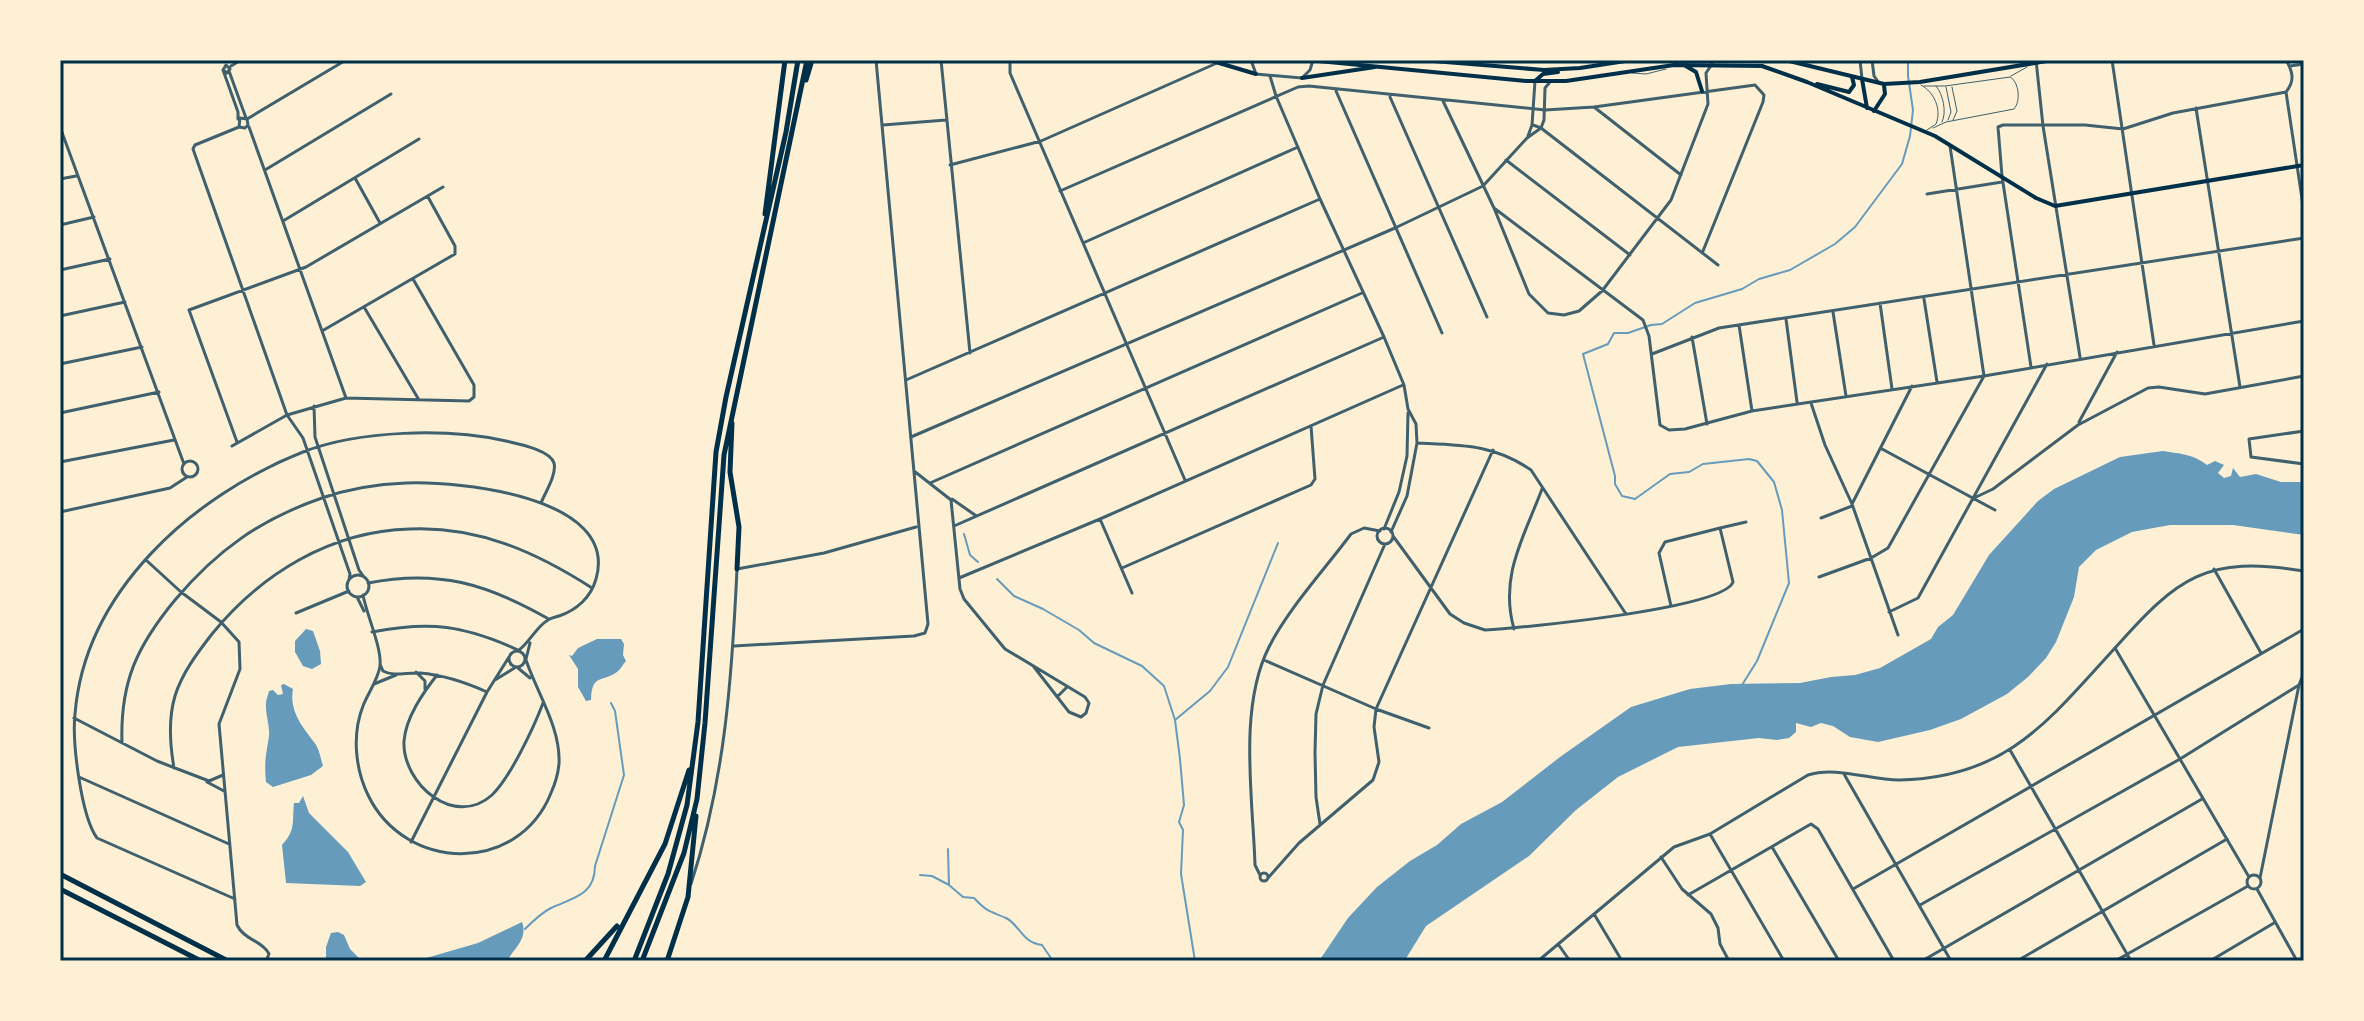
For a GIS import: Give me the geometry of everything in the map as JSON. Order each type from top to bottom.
[{"type":"highway","points":[[761,245],[785,60]]},
{"type":"highway","points":[[634,961],[678,842],[687,805],[695,750],[716,451],[786,132],[798,60]]},
{"type":"highway","points":[[667,961],[688,897],[702,763],[718,513],[731,414],[773,233],[796,108],[810,60]]},
{"type":"highway","points":[[731,414],[730,472],[739,527],[737,569]]},
{"type":"highway","points":[[604,961],[665,844],[695,750]]},
{"type":"highway","points":[[642,961],[684,853],[697,799]]},
{"type":"highway","points":[[60,874],[228,961]]},
{"type":"highway","points":[[60,889],[201,961]]},
{"type":"highway","points":[[585,961],[623,920]]},
{"type":"main road","points":[[1209,60],[1256,74]]},
{"type":"main road","points":[[1311,60],[1535,81],[1673,65],[1762,66],[1922,130],[1949,143],[2036,198],[2055,206],[2304,165]]},
{"type":"main road","points":[[1421,60],[1544,70],[1580,68]]},
{"type":"main road","points":[[1535,81],[1545,73],[1632,60]]},
{"type":"main road","points":[[1785,60],[1881,84]]},
{"type":"main road","points":[[1865,93],[1870,86],[1881,84],[1914,82],[2053,60]]},
{"type":"main road","points":[[1581,77],[1602,72],[1604,65]]},
{"type":"main road","points":[[1681,65],[1696,72],[1704,90]]},
{"type":"main road","points":[[1302,78],[1383,66]]},
{"type":"main road","points":[[1807,82],[1849,92],[1854,85],[1851,76]]},
{"type":"main road","points":[[1862,79],[1867,108]]},
{"type":"main road","points":[[1874,111],[1885,94],[1881,84]]},
{"type":"street","points":[[220,60],[227,68],[247,121],[346,398]]},
{"type":"street","points":[[226,60],[239,127]]},
{"type":"street","points":[[227,68],[241,60]]},
{"type":"street","points":[[238,120],[247,121],[346,60]]},
{"type":"street","points":[[734,646],[925,633],[928,618],[876,60]]},
{"type":"street","points":[[941,60],[970,353]]},
{"type":"street","points":[[1010,60],[1010,73],[1185,480]]},
{"type":"street","points":[[1251,60],[1256,74],[1302,78],[1310,70],[1311,60]]},
{"type":"street","points":[[1860,60],[1862,79]]},
{"type":"street","points":[[1872,60],[1874,76],[1881,84]]},
{"type":"street","points":[[2112,60],[2154,346]]},
{"type":"street","points":[[2286,60],[2292,81],[2286,92],[2304,212]]},
{"type":"street","points":[[2035,62],[2081,358]]},
{"type":"street","points":[[950,165],[1041,141],[1217,63]]},
{"type":"street","points":[[1443,101],[1494,208],[1529,294],[1541,308],[1555,315],[1571,314],[1587,306],[1602,291],[1671,200],[1708,104],[1704,90],[1706,73],[1712,64]]},
{"type":"street","points":[[2290,66],[2304,64]]},
{"type":"street","points":[[1270,76],[1320,199],[1404,385],[1408,409],[1407,456],[1399,492],[1379,540],[1378,556]]},
{"type":"street","points":[[1527,138],[1532,125],[1535,81]]},
{"type":"street","points":[[911,437],[1395,228],[1483,186],[1527,138],[1541,128],[1545,88],[1551,81]]},
{"type":"street","points":[[1060,191],[1303,86],[1545,110],[1594,107],[1751,84],[1764,95],[1703,251]]},
{"type":"street","points":[[1335,89],[1442,333]]},
{"type":"street","points":[[2031,367],[1998,127],[2085,125],[2123,129],[2196,108],[2286,92]]},
{"type":"street","points":[[265,170],[391,94]]},
{"type":"street","points":[[1389,95],[1487,317]]},
{"type":"street","points":[[1594,107],[1681,175]]},
{"type":"street","points":[[2196,108],[2240,387]]},
{"type":"street","points":[[883,125],[946,120]]},
{"type":"street","points":[[247,121],[245,128],[239,127],[195,145],[193,149],[287,415],[303,438],[350,574],[349,591]]},
{"type":"street","points":[[1532,125],[1541,128],[1718,265]]},
{"type":"street","points":[[60,127],[159,392],[184,464],[182,471],[187,477]]},
{"type":"street","points":[[283,221],[419,139]]},
{"type":"street","points":[[1819,577],[1871,558],[1888,548],[1984,376],[1949,143]]},
{"type":"street","points":[[1083,243],[1298,147]]},
{"type":"street","points":[[1506,160],[1630,255]]},
{"type":"street","points":[[60,179],[78,175]]},
{"type":"street","points":[[354,178],[380,223]]},
{"type":"street","points":[[1927,194],[2003,179]]},
{"type":"street","points":[[237,442],[189,310],[300,270],[443,187]]},
{"type":"street","points":[[322,331],[456,252],[428,197]]},
{"type":"street","points":[[906,380],[1320,199]]},
{"type":"street","points":[[1494,208],[1639,316],[1649,336],[1659,419],[1663,428],[1685,429],[1797,403],[1984,376],[2304,321]]},
{"type":"street","points":[[60,225],[94,217]]},
{"type":"street","points":[[1651,354],[1719,328],[2304,238]]},
{"type":"street","points":[[60,270],[110,259]]},
{"type":"street","points":[[232,446],[287,415],[346,398],[469,401],[475,391],[471,378],[413,279]]},
{"type":"street","points":[[930,483],[1362,293]]},
{"type":"street","points":[[1924,297],[1937,382]]},
{"type":"street","points":[[60,316],[125,302]]},
{"type":"street","points":[[1880,303],[1892,389]]},
{"type":"street","points":[[364,307],[420,401]]},
{"type":"street","points":[[1833,311],[1846,396]]},
{"type":"street","points":[[1786,319],[1797,403]]},
{"type":"street","points":[[1739,325],[1752,411]]},
{"type":"street","points":[[954,526],[1384,337]]},
{"type":"street","points":[[1692,337],[1707,424]]},
{"type":"street","points":[[60,364],[142,347]]},
{"type":"street","points":[[2078,425],[2117,352]]},
{"type":"street","points":[[1889,612],[1918,598],[2047,364]]},
{"type":"street","points":[[1974,498],[1993,489],[2078,425],[2153,387],[2199,394],[2304,376]]},
{"type":"street","points":[[959,578],[1404,385]]},
{"type":"street","points":[[1821,518],[1852,505],[1912,386]]},
{"type":"street","points":[[60,413],[159,392]]},
{"type":"street","points":[[1811,403],[1825,445],[1852,505],[1898,635]]},
{"type":"street","points":[[314,406],[319,448],[359,570],[368,583],[368,589],[357,597]]},
{"type":"street","points":[[1320,824],[1316,797],[1316,714],[1323,685],[1407,496],[1417,443],[1416,424],[1408,409]]},
{"type":"street","points":[[1122,568],[1311,485],[1315,479],[1311,426]]},
{"type":"street","points":[[2304,431],[2249,439],[2251,457],[2304,464]]},
{"type":"street","points":[[235,899],[97,838],[91,830],[79,777],[74,718],[76,694],[98,629],[125,586],[182,523],[219,494],[307,451],[355,438],[436,432],[472,434],[511,442],[549,455],[555,469],[541,503]]},
{"type":"street","points":[[60,462],[176,440]]},
{"type":"street","points":[[1417,443],[1493,450],[1531,470],[1627,615]]},
{"type":"street","points":[[1882,449],[1995,510]]},
{"type":"street","points":[[1493,450],[1430,588],[1376,709],[1374,727],[1379,762],[1373,780],[1320,824],[1262,881],[1255,865],[1250,745],[1252,712],[1264,660],[1278,631],[1351,534],[1364,528],[1392,534],[1403,552],[1430,588],[1450,614],[1485,630],[1627,615],[1722,594],[1733,582],[1720,528]]},
{"type":"street","points":[[60,512],[170,488],[196,474],[197,466],[191,462],[184,464]]},
{"type":"street","points":[[914,471],[975,515]]},
{"type":"street","points":[[122,743],[123,699],[140,649],[181,592],[219,553],[279,515],[334,495],[404,483],[484,488],[541,503],[578,523],[595,543],[598,571],[592,589],[577,607],[549,619],[531,639],[509,656],[492,682],[411,842]]},
{"type":"street","points":[[1514,629],[1509,610],[1509,573],[1542,489]]},
{"type":"street","points":[[948,496],[962,596],[1005,649],[1067,687],[1089,703],[1086,713],[1081,717],[1075,716],[1034,667]]},
{"type":"street","points":[[1100,519],[1132,593]]},
{"type":"street","points":[[1671,606],[1659,553],[1661,546],[1665,542],[1746,522]]},
{"type":"street","points":[[688,897],[711,821],[718,781],[734,646],[737,569],[824,553],[918,527]]},
{"type":"street","points":[[1364,528],[1403,552]]},
{"type":"street","points":[[174,768],[171,719],[175,695],[199,650],[239,603],[287,565],[339,543],[381,532],[449,530],[491,538],[556,565],[592,589]]},
{"type":"street","points":[[146,560],[236,636],[240,659],[238,676],[219,724],[224,791],[237,925],[240,931],[267,949],[269,954],[266,961]]},
{"type":"street","points":[[1538,961],[1674,847],[1710,834],[1808,775],[1823,772],[1896,780],[1933,778],[1965,770],[2010,750],[2047,721],[2166,594],[2181,583],[2214,569],[2233,565],[2304,571]]},
{"type":"street","points":[[2214,569],[2262,655]]},
{"type":"street","points":[[349,580],[354,576],[364,577]]},
{"type":"street","points":[[368,583],[420,576],[469,582],[497,592],[549,619]]},
{"type":"street","points":[[349,591],[357,597],[366,614],[385,673],[437,675],[487,692]]},
{"type":"street","points":[[296,613],[349,591]]},
{"type":"street","points":[[363,595],[366,614]]},
{"type":"street","points":[[372,632],[410,624],[450,626],[518,650],[526,660],[558,746],[559,765],[544,809],[524,832],[506,844],[485,852],[464,855],[411,842],[396,832],[381,815],[369,797],[357,761],[362,708],[380,664]]},
{"type":"street","points":[[1853,889],[2303,631]]},
{"type":"street","points":[[492,682],[523,665],[531,639]]},
{"type":"street","points":[[495,640],[509,656],[509,663],[533,680]]},
{"type":"street","points":[[2115,648],[2249,877],[2248,886]]},
{"type":"street","points":[[1264,660],[1376,709],[1429,728]]},
{"type":"street","points":[[416,672],[425,681],[425,692]]},
{"type":"street","points":[[2257,889],[2261,883],[2304,672]]},
{"type":"street","points":[[373,684],[400,674]]},
{"type":"street","points":[[437,675],[407,725],[404,742],[407,763],[412,776],[433,798],[463,806],[477,804],[490,797],[502,785],[543,703]]},
{"type":"street","points":[[1920,905],[2180,759],[2299,685]]},
{"type":"street","points":[[1057,697],[1067,687]]},
{"type":"street","points":[[74,718],[174,768],[209,781],[223,775]]},
{"type":"street","points":[[2010,750],[2131,961]]},
{"type":"street","points":[[1844,774],[1951,961]]},
{"type":"street","points":[[196,776],[224,791]]},
{"type":"street","points":[[79,777],[229,844]]},
{"type":"street","points":[[1922,961],[2203,798]]},
{"type":"street","points":[[1688,895],[1811,824],[1818,829],[1894,961]]},
{"type":"street","points":[[1710,834],[1784,961]]},
{"type":"street","points":[[2017,961],[2227,839]]},
{"type":"street","points":[[1771,847],[1839,961]]},
{"type":"street","points":[[1661,857],[1688,895],[1704,905],[1711,914],[1728,959],[1721,961]]},
{"type":"street","points":[[2249,877],[2254,875],[2260,878]]},
{"type":"street","points":[[2115,961],[2248,886],[2257,889],[2297,961]]},
{"type":"street","points":[[1594,914],[1622,961]]},
{"type":"street","points":[[2210,961],[2274,923]]},
{"type":"street","points":[[1558,944],[1570,961]]},
{"type":"lane","points":[[1914,82],[1924,86],[1945,86],[2010,77],[2035,62]]},
{"type":"lane","points":[[1922,130],[1946,122],[2014,109],[2019,99],[2015,81],[2010,77]]},
{"type":"lane","points":[[1951,122],[1957,111],[1952,85]]},
{"type":"lane","points":[[1924,86],[1933,95],[1938,111],[1933,128]]},
{"type":"lane","points":[[1936,86],[1941,92],[1945,113],[1940,124]]},
{"type":"lane","points":[[1945,86],[1951,112],[1946,122]]},
{"type":"water","points":[[2163,451],[2192,457],[2207,465],[2215,461],[2224,465],[2218,473],[2224,478],[2231,476],[2233,468],[2240,477],[2256,474],[2281,482],[2304,482],[2304,535],[2233,525],[2170,525],[2132,532],[2096,550],[2079,567],[2074,597],[2056,642],[2046,658],[2007,694],[1961,719],[1878,742],[1850,737],[1833,726],[1821,723],[1811,727],[1796,723],[1796,732],[1789,738],[1759,738],[1678,747],[1618,777],[1576,810],[1529,856],[1426,926],[1405,960],[1319,961],[1348,918],[1377,887],[1461,824],[1502,802],[1631,707],[1690,689],[1731,684],[1800,683],[1880,668],[1931,639],[1938,627],[1953,615],[1989,555],[2038,501],[2054,489],[2120,457]]},
{"type":"water","points":[[306,629],[313,631],[320,651],[321,664],[312,669],[303,666],[295,652],[295,641]]},
{"type":"water","points":[[597,639],[621,639],[626,661],[617,672],[596,682],[591,700],[586,701],[578,687],[578,669],[569,655]]},
{"type":"water","points":[[281,685],[293,689],[295,711],[317,747],[323,766],[311,775],[273,787],[266,782],[269,732],[266,702],[269,691],[283,694]]},
{"type":"water","points":[[303,796],[309,813],[348,852],[366,882],[360,886],[286,883],[282,845],[291,830],[294,803],[299,803]]},
{"type":"water","points":[[522,922],[522,938],[507,961],[416,961],[478,943]]},
{"type":"water","points":[[331,933],[344,935],[350,949],[362,961],[326,961],[326,947]]},
{"type":"waterway","points":[[1742,685],[1757,661],[1789,583],[1782,510],[1774,482],[1757,461],[1749,459],[1703,464],[1689,472],[1670,474],[1635,499],[1622,496],[1615,484],[1583,354],[1608,344],[1614,333],[1628,333],[1662,324],[1695,303],[1790,270],[1835,244],[1855,227],[1902,164],[1913,110],[1908,60]]},
{"type":"waterway","points":[[964,534],[970,555],[978,562]]},
{"type":"waterway","points":[[1175,720],[1210,691],[1228,667],[1278,543]]},
{"type":"waterway","points":[[997,579],[1014,596],[1079,630],[1094,643],[1142,666],[1164,686],[1175,720],[1180,759],[1184,805],[1179,822],[1183,830],[1181,874],[1195,961]]},
{"type":"waterway","points":[[525,929],[547,910],[581,894],[594,876],[624,775],[615,711],[611,703]]},
{"type":"waterway","points":[[948,849],[949,885],[963,897],[974,898],[986,909],[1011,921],[1025,937],[1042,945],[1053,961]]},
{"type":"waterway","points":[[920,875],[932,876],[949,885]]}]
